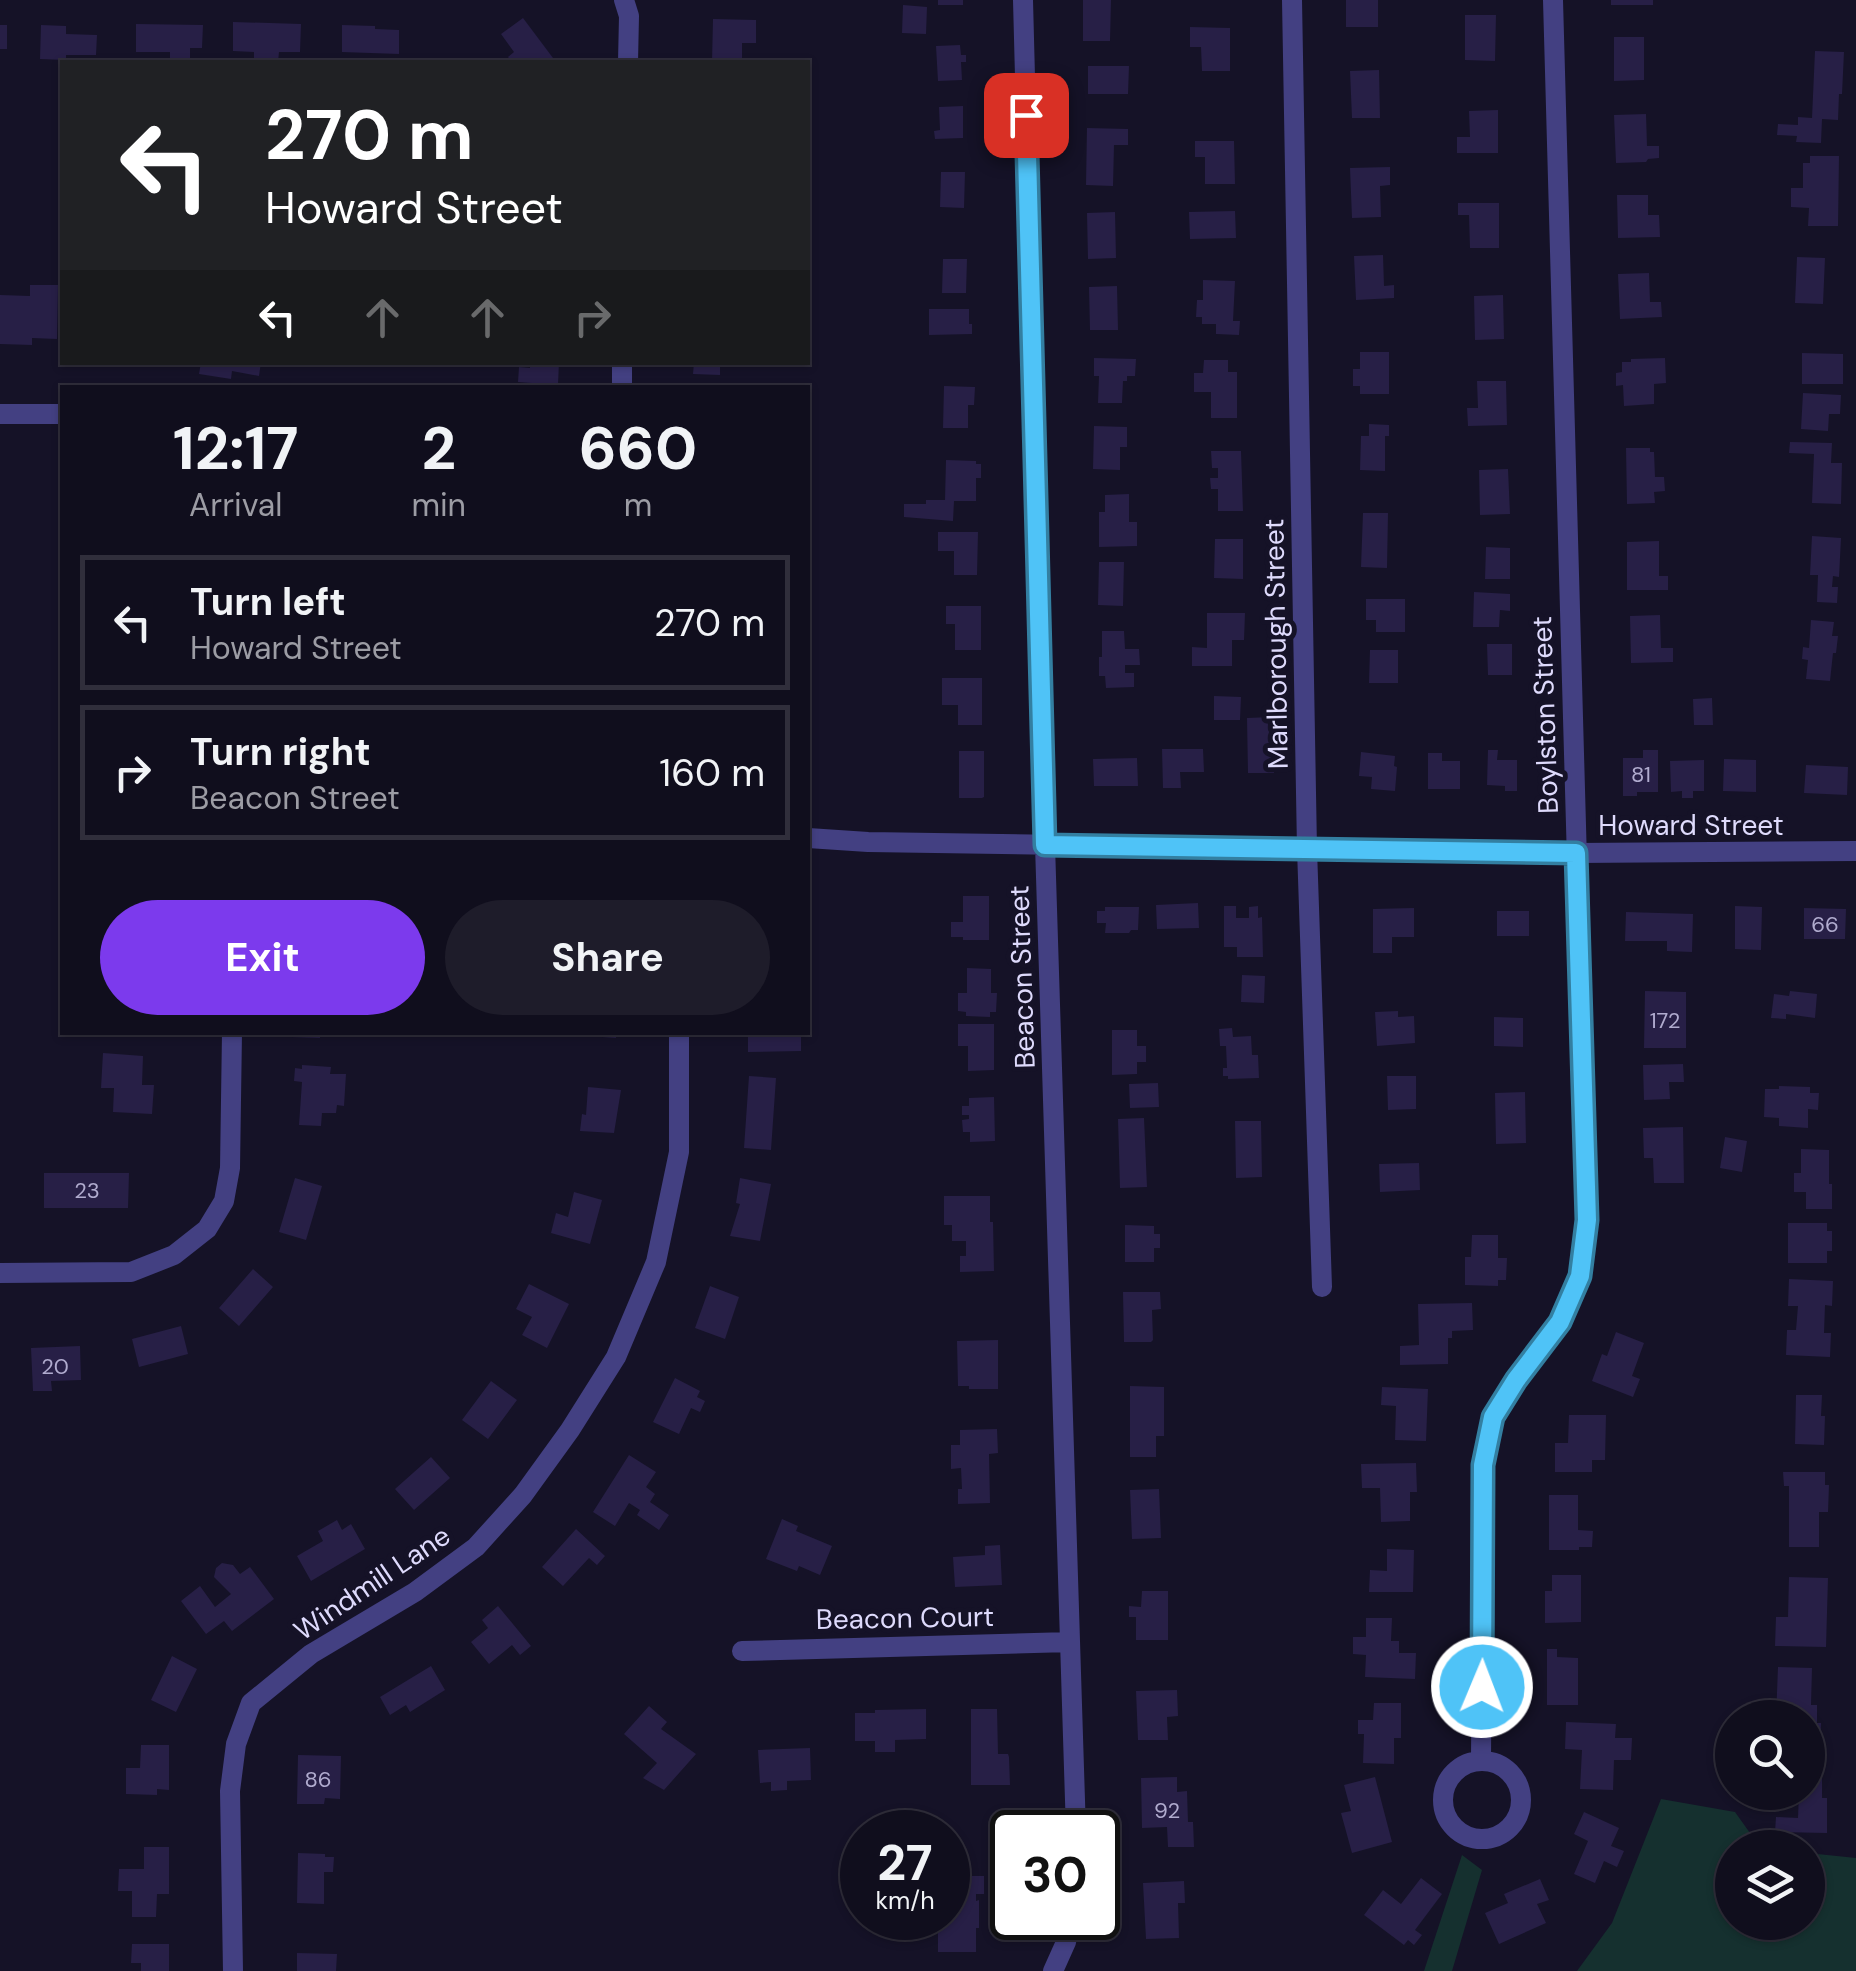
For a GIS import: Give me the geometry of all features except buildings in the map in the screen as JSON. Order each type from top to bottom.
[{"type":"street","points":[[624,0],[628,60]]},
{"type":"street","name":"Beacon Street","points":[[1023,0],[1075,1810]]},
{"type":"street","name":"Marlborough Street","points":[[1292,0],[1307,849],[1322,1287]]},
{"type":"street","name":"Boylston Street","points":[[1481,1761],[1483,1465],[1493,1417],[1560,1322],[1580,1276],[1587,1220],[1553,0]]},
{"type":"street","points":[[0,414],[60,414]]},
{"type":"street","name":"Howard Street","points":[[810,838],[1576,853],[1856,851]]},
{"type":"street","points":[[0,1273],[131,1272],[174,1255],[207,1229],[224,1202],[230,1168],[232,1035]]},
{"type":"street","name":"Windmill Lane","points":[[233,1971],[230,1790],[236,1744],[251,1704],[311,1654],[415,1592],[476,1546],[523,1495],[579,1415],[616,1357],[656,1262],[679,1152],[679,1035]]},
{"type":"street","name":"Beacon Court","points":[[742,1651],[1070,1642]]},
{"type":"street","points":[[1053,1971],[1066,1940]]},
{"type":"green space","points":[[1661,1799],[1735,1812],[1748,1830],[1715,1830],[1715,1940],[1825,1940],[1825,1855],[1856,1858],[1856,1971],[1577,1971],[1612,1923]]},
{"type":"green space","points":[[1462,1855],[1482,1870],[1452,1971],[1424,1971]]},
{"type":"route","points":[[1026,115],[1045,845],[1576,853],[1587,1220],[1580,1276],[1560,1322],[1493,1417],[1483,1465],[1482,1687]]}]
